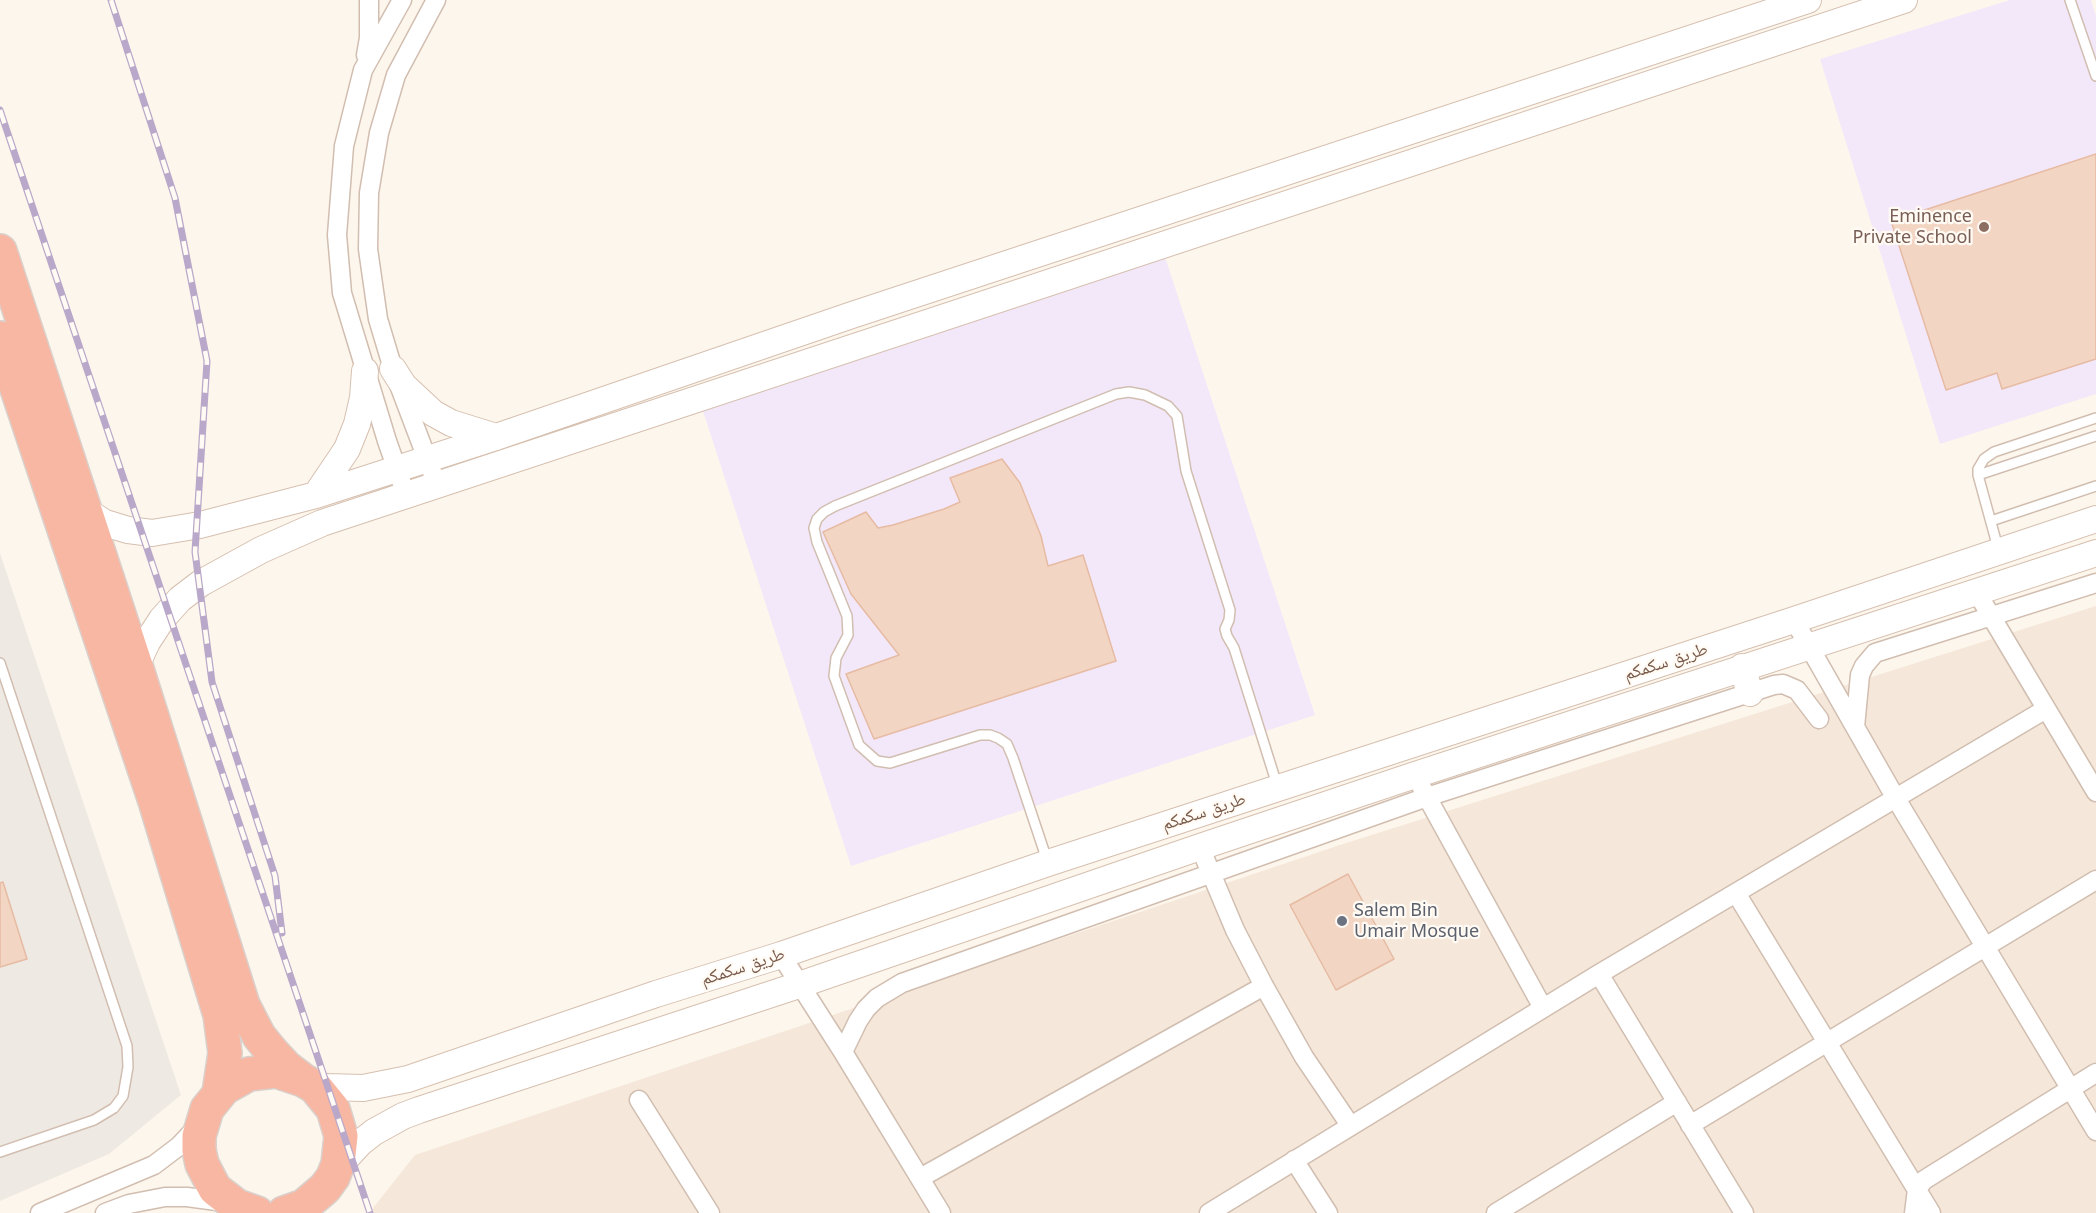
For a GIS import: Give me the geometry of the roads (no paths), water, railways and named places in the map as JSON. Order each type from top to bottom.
[{"type":"highway","points":[[0,251],[136,666],[243,1005],[259,1036],[286,1067],[325,1097],[338,1122],[341,1150],[323,1213]]},
{"type":"highway","points":[[0,338],[155,801],[220,1015],[225,1053],[219,1093]]},
{"type":"highway","points":[[245,1210],[215,1189],[202,1164],[199,1150],[201,1122],[207,1109],[219,1093],[236,1080],[262,1072],[276,1071],[306,1082]]},
{"type":"highway","points":[[284,1213],[304,1206],[315,1198],[335,1172]]},
{"type":"street","points":[[369,0],[369,38],[344,146],[337,235],[342,294],[406,495]]},
{"type":"street","points":[[363,70],[402,0]]},
{"type":"street","points":[[436,0],[396,75],[379,133],[369,193],[368,249],[378,319],[393,369],[437,485]]},
{"type":"street","points":[[86,512],[105,523],[128,530],[152,533],[200,525],[316,495],[496,437],[852,315],[1781,6],[1808,0]]},
{"type":"street","points":[[136,666],[147,642],[162,619],[180,599],[201,583],[261,550],[322,523],[1904,0]]},
{"type":"street","points":[[393,369],[404,386],[433,413],[462,427],[496,437]]},
{"type":"street","points":[[316,495],[347,449],[357,424],[363,398],[365,371]]},
{"type":"street","name":"طريق سكمكم","points":[[306,1082],[345,1089],[393,1083],[656,994],[781,955],[1048,862],[1794,620],[2096,519]]},
{"type":"street","name":"طريق سكمكم","points":[[335,1172],[360,1143],[374,1132],[403,1116],[799,985],[1415,775],[2096,553]]},
{"type":"street","points":[[1855,727],[1860,675],[1875,653],[2096,583]]},
{"type":"street","points":[[1976,591],[2096,792]]},
{"type":"street","points":[[1794,620],[1985,948],[2096,1131]]},
{"type":"street","points":[[1742,668],[1750,693]]},
{"type":"street","points":[[843,1052],[862,1015],[877,998],[888,990],[1427,797],[1774,685],[1790,686],[1803,695],[1819,719]]},
{"type":"street","points":[[1209,1213],[1599,974],[2046,710]]},
{"type":"street","points":[[1415,775],[1543,1008]]},
{"type":"street","points":[[1200,847],[1236,930],[1264,986],[1304,1057],[1350,1125]]},
{"type":"street","points":[[1690,1125],[2096,880]]},
{"type":"street","points":[[1736,893],[1931,1213]]},
{"type":"street","points":[[781,955],[941,1213]]},
{"type":"street","points":[[1599,974],[1744,1213]]},
{"type":"street","points":[[920,1178],[1264,986]]},
{"type":"street","points":[[1914,1213],[1917,1189],[1924,1180],[2096,1073]]},
{"type":"street","points":[[639,1101],[710,1213]]},
{"type":"street","points":[[1496,1213],[1677,1102]]},
{"type":"street","points":[[40,1213],[154,1165],[180,1146],[201,1122]]},
{"type":"street","points":[[1294,1160],[1328,1213]]},
{"type":"street","points":[[105,1213],[129,1204],[165,1197],[209,1198],[245,1210]]},
{"type":"lane","points":[[2070,0],[2096,76]]},
{"type":"lane","points":[[1048,862],[1013,758],[1007,744],[998,738],[980,735],[890,763],[877,761],[859,745],[834,676],[836,657],[848,635],[847,616],[817,542],[814,528],[817,519],[835,506],[1116,394],[1129,392],[1145,395],[1168,406],[1177,416],[1186,471],[1230,610],[1225,629],[1234,648],[1278,788]]},
{"type":"lane","points":[[1999,551],[1978,476],[1981,464],[1989,455],[2096,418]]},
{"type":"lane","points":[[1978,476],[2096,436]]},
{"type":"lane","points":[[1991,521],[2096,486]]},
{"type":"lane","points":[[0,663],[127,1046],[128,1067],[123,1096],[114,1108],[94,1120],[0,1152]]},
{"type":"railway","points":[[111,0],[175,198],[207,361],[195,552],[212,682],[275,876],[282,933]]},
{"type":"railway","points":[[0,110],[370,1213]]},
{"type":"place","name":"Eminence Private School","points":[[1984,227]]},
{"type":"place","name":"Salem Bin Umair Mosque","points":[[1342,921]]}]
